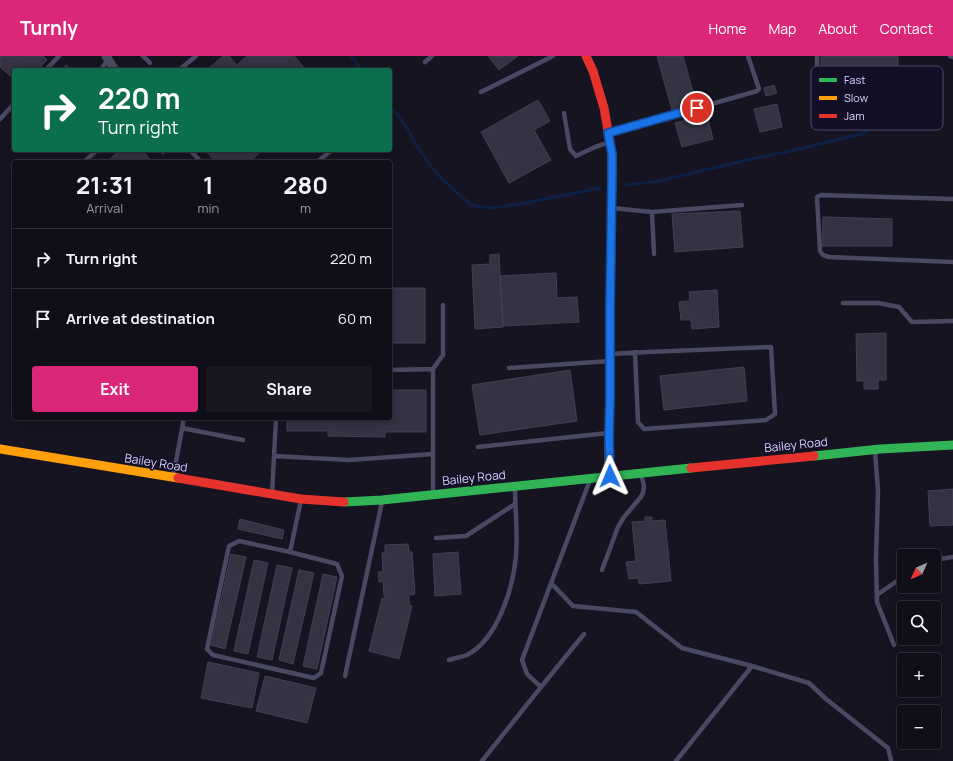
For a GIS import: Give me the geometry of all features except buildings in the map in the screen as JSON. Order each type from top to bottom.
[{"type":"street","points":[[586,56],[593,72],[604,108],[612,154],[609,432],[610,476]]},
{"type":"street","points":[[107,58],[114,68]]},
{"type":"street","name":"Bailey Road","points":[[0,449],[301,499],[340,502],[382,500],[875,450],[953,445]]},
{"type":"lane","points":[[48,68],[60,56]]},
{"type":"lane","points":[[143,56],[150,63]]},
{"type":"lane","points":[[181,68],[196,56]]},
{"type":"lane","points":[[425,62],[432,56]]},
{"type":"lane","points":[[481,92],[553,56]]},
{"type":"lane","points":[[564,113],[570,149],[576,156],[609,138],[758,91],[748,56]]},
{"type":"lane","points":[[103,68],[107,58]]},
{"type":"lane","points":[[0,119],[12,106]]},
{"type":"lane","points":[[86,160],[95,152]]},
{"type":"lane","points":[[192,152],[199,160]]},
{"type":"lane","points":[[320,160],[330,152]]},
{"type":"lane","points":[[953,199],[821,195],[817,197],[820,252],[823,255],[829,257],[953,262]]},
{"type":"lane","points":[[612,208],[652,212],[742,205]]},
{"type":"lane","points":[[652,212],[654,254]]},
{"type":"lane","points":[[843,303],[878,303],[899,307],[912,322],[953,321]]},
{"type":"lane","points":[[433,494],[433,369],[443,355],[443,305]]},
{"type":"lane","points":[[509,368],[610,358],[636,352],[770,346],[775,414],[766,420],[644,429],[638,422],[636,352]]},
{"type":"lane","points":[[392,370],[433,369]]},
{"type":"lane","points":[[173,478],[184,420]]},
{"type":"lane","points":[[272,494],[276,420]]},
{"type":"lane","points":[[182,428],[243,440]]},
{"type":"lane","points":[[478,447],[609,432]]},
{"type":"lane","points":[[875,450],[878,491],[876,559],[877,602],[894,646]]},
{"type":"lane","points":[[274,456],[349,460],[433,454]]},
{"type":"lane","points":[[602,570],[618,527],[643,493],[644,486],[641,474]]},
{"type":"lane","points":[[541,687],[527,674],[522,660],[590,478]]},
{"type":"lane","points":[[449,660],[466,655],[479,647],[490,634],[500,615],[511,586],[516,555],[514,486]]},
{"type":"lane","points":[[290,552],[301,499]]},
{"type":"lane","points":[[345,676],[382,500]]},
{"type":"lane","points":[[436,538],[466,536],[515,504]]},
{"type":"lane","points":[[239,540],[290,552],[337,564],[342,576],[321,673],[314,678],[213,655],[207,649],[229,546],[239,540]]},
{"type":"lane","points":[[941,559],[953,557]]},
{"type":"lane","points":[[877,595],[897,581]]},
{"type":"lane","points":[[551,582],[573,606],[636,612],[682,648],[810,683],[826,699],[888,748],[891,761]]},
{"type":"lane","points":[[482,761],[584,634]]},
{"type":"lane","points":[[676,761],[752,666]]},
{"type":"waterway","points":[[351,56],[360,68]]},
{"type":"waterway","points":[[392,108],[406,126],[416,145],[433,169],[471,205],[491,208],[525,203],[600,188]]},
{"type":"waterway","points":[[626,185],[659,181],[861,134],[869,130]]},
{"type":"traffic: fast","points":[[814,456],[880,449],[953,445]]},
{"type":"traffic: fast","points":[[344,502],[382,500],[691,468]]},
{"type":"traffic: slow","points":[[609,476],[610,330]]},
{"type":"traffic: slow","points":[[0,449],[178,478]]},
{"type":"traffic: jam","points":[[586,56],[593,71],[604,108],[612,154],[610,330]]},
{"type":"traffic: jam","points":[[691,468],[814,456]]},
{"type":"traffic: jam","points":[[178,478],[301,499],[344,502]]},
{"type":"route","points":[[610,476],[609,437],[612,154],[608,133],[697,108]]}]
